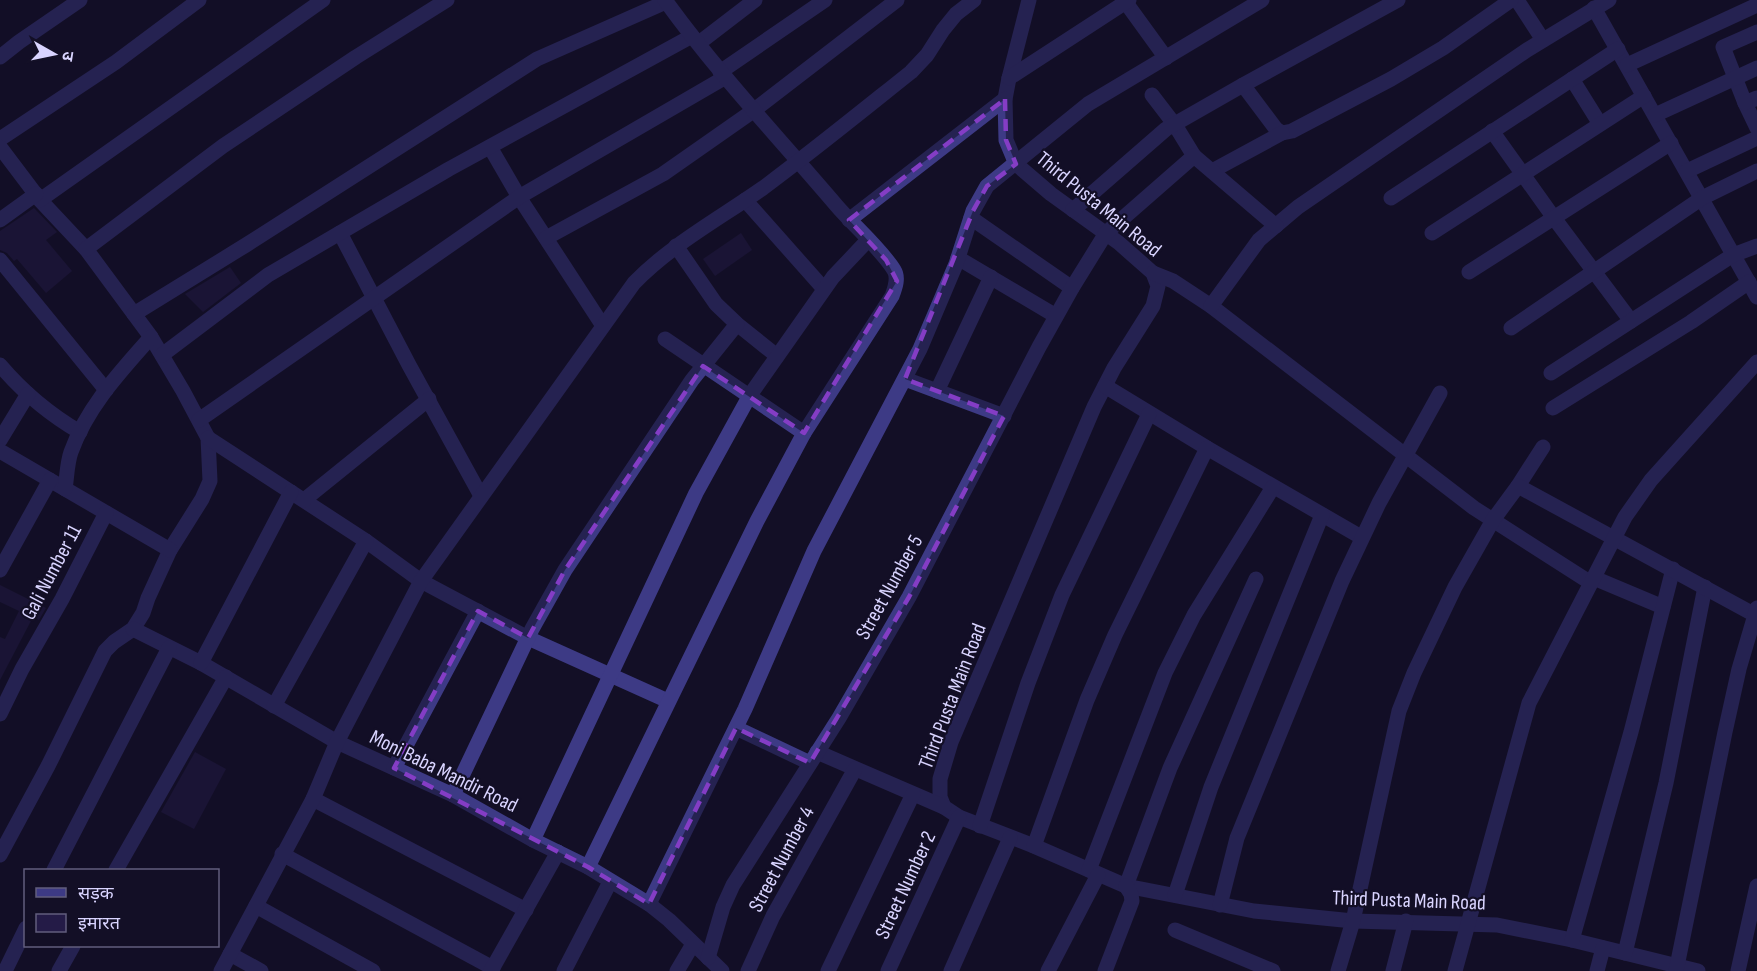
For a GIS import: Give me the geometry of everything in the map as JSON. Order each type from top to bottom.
[{"type":"street","points":[[0,57],[80,0]]},
{"type":"street","points":[[0,140],[116,62],[199,0]]},
{"type":"street","points":[[0,220],[38,197],[322,0]]},
{"type":"street","points":[[86,249],[223,146],[356,57],[447,0]]},
{"type":"street","points":[[162,355],[268,275],[490,147],[696,39],[756,0]]},
{"type":"street","points":[[199,420],[519,197],[722,75],[825,0]]},
{"type":"street","points":[[546,238],[663,174],[753,111],[897,0]]},
{"type":"street","points":[[220,971],[313,799],[338,742],[421,581],[634,283],[676,246],[798,161],[911,72],[927,55],[956,14],[974,0]]},
{"type":"street","name":"Third Pusta Main Road","points":[[1029,0],[1005,99],[1006,140],[1016,164],[1073,210],[1106,233],[1153,273],[1158,286],[1153,306],[1114,368],[1094,407],[951,742],[940,778],[940,797],[944,807],[959,818],[1034,846],[1126,886],[1220,905],[1353,921],[1497,925],[1572,940],[1677,969],[1698,971]]},
{"type":"street","points":[[649,904],[735,728],[814,551],[920,349],[958,258],[971,218],[987,186],[1088,104],[1262,0]]},
{"type":"street","points":[[1073,210],[1141,150],[1174,125],[1398,0]]},
{"type":"street","points":[[1212,171],[1391,79],[1443,48],[1511,0]]},
{"type":"street","points":[[1517,0],[1543,40]]},
{"type":"street","points":[[1210,306],[1259,240],[1308,200],[1543,40],[1609,0]]},
{"type":"street","points":[[134,314],[537,59],[665,1],[722,75],[896,272],[897,281],[892,296],[804,434],[757,521],[588,867]]},
{"type":"street","points":[[1009,78],[1126,1],[1166,58]]},
{"type":"street","points":[[1627,65],[1757,5]]},
{"type":"street","points":[[1594,8],[1757,297]]},
{"type":"street","points":[[1757,32],[1723,47],[1735,78],[1751,101],[1757,128]]},
{"type":"street","points":[[1391,198],[1618,49]]},
{"type":"street","points":[[1655,115],[1757,68]]},
{"type":"street","points":[[1572,79],[1600,124]]},
{"type":"street","points":[[1243,85],[1276,129],[1282,133]]},
{"type":"street","points":[[1152,95],[1194,156],[1276,226]]},
{"type":"street","points":[[1432,233],[1644,96]]},
{"type":"street","points":[[849,220],[1005,99]]},
{"type":"street","points":[[1492,132],[1631,321]]},
{"type":"street","points":[[1687,171],[1757,138]]},
{"type":"street","points":[[1469,272],[1671,143]]},
{"type":"street","points":[[0,147],[38,197],[86,249],[151,337],[208,438],[210,481],[202,499],[170,550],[143,613],[133,629],[105,651],[48,766],[0,855]]},
{"type":"street","points":[[490,147],[519,197],[603,326]]},
{"type":"street","name":"Street Number 5","points":[[708,958],[723,907],[733,885],[813,758],[909,597],[1072,288],[1106,233],[1194,156]]},
{"type":"street","points":[[1511,328],[1702,198],[1757,171]]},
{"type":"street","points":[[745,200],[824,289]]},
{"type":"street","points":[[971,218],[1072,288]]},
{"type":"street","points":[[340,233],[481,496]]},
{"type":"street","points":[[533,840],[696,493],[750,395],[824,289],[867,240]]},
{"type":"street","points":[[676,246],[716,304],[777,356]]},
{"type":"street","points":[[1551,373],[1733,255],[1757,246]]},
{"type":"street","points":[[958,258],[1056,316]]},
{"type":"street","points":[[0,260],[106,390]]},
{"type":"street","points":[[1153,273],[1173,281],[1210,306],[1405,456],[1493,520],[1593,581],[1663,608]]},
{"type":"street","points":[[937,390],[991,277]]},
{"type":"street","points":[[1553,408],[1691,322],[1749,282]]},
{"type":"street","points":[[453,795],[528,638],[565,570],[692,380],[737,324]]},
{"type":"street","points":[[65,489],[70,454],[80,432],[106,390],[151,337]]},
{"type":"street","points":[[665,339],[804,434]]},
{"type":"street","points":[[1455,971],[1530,703],[1625,517],[1651,480],[1757,362]]},
{"type":"street","points":[[0,365],[28,394],[60,420],[80,432]]},
{"type":"street","points":[[905,379],[1004,416]]},
{"type":"street","points":[[1105,386],[1273,487],[1362,537]]},
{"type":"street","points":[[1220,905],[1237,838],[1324,624],[1362,537],[1440,393]]},
{"type":"street","points":[[0,440],[28,394]]},
{"type":"street","points":[[304,500],[429,399]]},
{"type":"street","points":[[980,826],[1028,682],[1062,595],[1149,414]]},
{"type":"street","points":[[208,438],[366,541],[421,581],[528,638],[668,701]]},
{"type":"street","points":[[1338,971],[1353,921],[1399,711],[1434,630],[1493,520],[1543,447]]},
{"type":"street","points":[[1034,846],[1087,700],[1114,635],[1207,448]]},
{"type":"street","points":[[0,451],[170,550]]},
{"type":"street","points":[[0,570],[50,480]]},
{"type":"street","points":[[1518,486],[1672,569],[1756,611],[1739,669],[1725,732],[1677,969]]},
{"type":"street","points":[[1048,971],[1094,873],[1165,673],[1205,595],[1273,487]]},
{"type":"street","points":[[201,663],[291,492]]},
{"type":"street","name":"Gali Number 11","points":[[0,714],[106,513]]},
{"type":"street","points":[[1175,895],[1211,787],[1322,515]]},
{"type":"street","points":[[274,706],[366,541]]},
{"type":"street","points":[[1572,940],[1631,732],[1672,569]]},
{"type":"street","points":[[1109,970],[1132,901],[1126,886],[1170,768],[1256,579]]},
{"type":"street","points":[[1625,953],[1666,783],[1705,586]]},
{"type":"street","points":[[394,768],[478,611]]},
{"type":"street","name":"Moni Baba Mandir Road","points":[[133,629],[201,663],[338,742],[453,795],[533,840],[588,867],[649,904],[722,971]]},
{"type":"street","points":[[55,869],[170,648]]},
{"type":"street","points":[[117,869],[226,677]]},
{"type":"street","points":[[735,728],[813,758],[855,769],[944,807]]},
{"type":"street","name":"Street Number 4","points":[[748,971],[773,916],[855,769]]},
{"type":"street","points":[[828,971],[913,794]]},
{"type":"street","points":[[313,799],[526,910]]},
{"type":"street","name":"Street Number 2","points":[[888,971],[959,818]]},
{"type":"street","points":[[951,971],[1010,838]]},
{"type":"street","points":[[282,854],[492,969],[558,852]]},
{"type":"street","points":[[564,971],[610,882]]},
{"type":"street","points":[[1738,971],[1757,886]]},
{"type":"street","points":[[256,906],[373,971]]},
{"type":"street","points":[[1393,971],[1406,921]]},
{"type":"street","points":[[1175,930],[1273,971]]},
{"type":"street","points":[[5,971],[24,931]]},
{"type":"street","points":[[677,971],[693,944]]},
{"type":"street","points":[[59,971],[72,947]]},
{"type":"street","points":[[1597,971],[1603,948]]},
{"type":"street","points":[[230,954],[261,971]]},
{"type":"highlighted area","points":[[1005,99],[1006,140],[1016,164],[987,186],[973,211],[905,379],[1004,416],[909,597],[810,763],[736,728],[649,904],[588,867],[394,768],[478,611],[528,638],[565,570],[703,366],[804,433],[897,281],[886,260],[849,220]]},
{"type":"building","points":[[34,208],[57,232],[46,240],[72,271],[46,293],[17,259],[14,261],[7,253],[0,250],[0,231]]},
{"type":"building","points":[[741,233],[752,250],[715,276],[703,259]]},
{"type":"building","points":[[230,267],[241,283],[203,312],[185,294]]},
{"type":"building","points":[[0,585],[46,608],[39,620],[33,617],[0,680],[0,637],[5,639],[19,611],[0,602]]},
{"type":"building","points":[[195,752],[226,769],[194,829],[161,812]]}]
